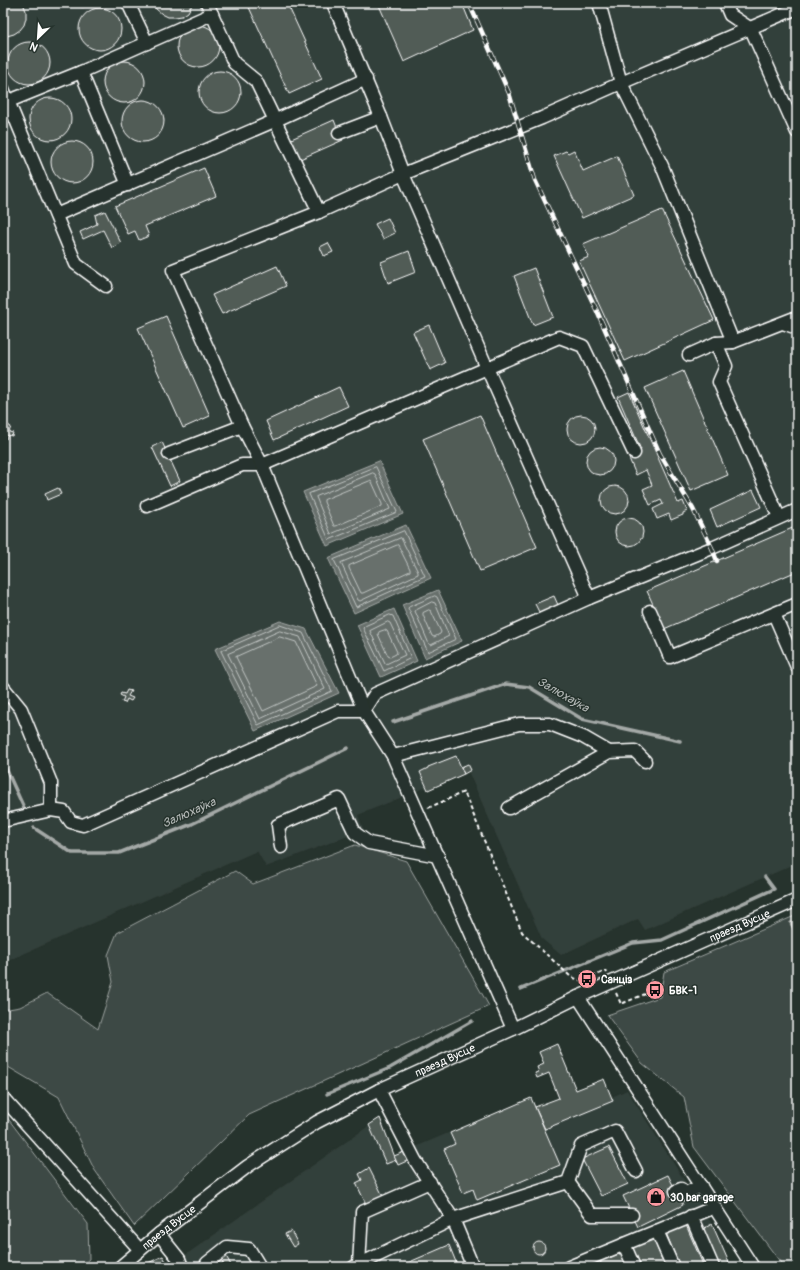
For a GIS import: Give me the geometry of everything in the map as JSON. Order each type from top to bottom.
[{"type":"street","points":[[128,3],[147,43]]},
{"type":"street","points":[[333,3],[366,79],[403,174],[589,598]]},
{"type":"street","points":[[599,3],[621,83],[662,166],[734,342]]},
{"type":"street","points":[[725,3],[730,15],[751,29],[797,132]]},
{"type":"street","points":[[513,1029],[393,756],[364,711],[262,466],[242,426],[174,270],[319,212],[403,174],[542,118],[797,8]]},
{"type":"street","points":[[9,101],[147,43],[210,9],[234,63],[256,81],[319,212]]},
{"type":"street","points":[[81,72],[128,185]]},
{"type":"street","points":[[56,215],[274,121],[366,79]]},
{"type":"street","points":[[3,89],[76,264],[106,286]]},
{"type":"street","points":[[339,133],[381,117]]},
{"type":"street","points":[[689,355],[716,344],[734,342],[797,317]]},
{"type":"street","points":[[783,323],[797,328]]},
{"type":"street","points":[[147,506],[242,466],[262,466],[558,337],[582,346],[634,454]]},
{"type":"street","points":[[716,344],[726,366],[719,382],[779,517]]},
{"type":"street","points":[[169,454],[242,426]]},
{"type":"street","points":[[364,711],[375,694],[589,598],[712,548],[797,510]]},
{"type":"street","points":[[650,612],[670,657],[797,604]]},
{"type":"street","points":[[774,614],[797,667]]},
{"type":"street","points":[[3,687],[21,709],[51,783],[52,810]]},
{"type":"street","points":[[3,821],[52,810],[64,812],[71,822],[83,825],[338,711],[364,711]]},
{"type":"street","points":[[393,756],[519,724],[550,724],[583,737],[609,752]]},
{"type":"street","points":[[509,808],[609,752],[635,751],[645,761]]},
{"type":"street","points":[[280,847],[278,825],[339,799],[355,833],[369,843],[438,856]]},
{"type":"street","name":"праезд Вусце","points":[[120,1267],[159,1234],[248,1166],[316,1122],[379,1090],[513,1029],[610,982],[797,900]]},
{"type":"street","points":[[578,997],[753,1267]]},
{"type":"street","points":[[379,1090],[415,1160],[453,1219],[473,1267]]},
{"type":"street","points":[[3,1098],[140,1250]]},
{"type":"street","points":[[568,1182],[581,1146],[615,1131],[636,1171]]},
{"type":"street","points":[[357,1266],[362,1212],[430,1182]]},
{"type":"street","points":[[357,1266],[453,1219],[568,1182]]},
{"type":"street","points":[[568,1182],[592,1215],[632,1215]]},
{"type":"street","points":[[676,1191],[681,1189],[684,1194],[701,1186]]},
{"type":"street","points":[[569,1267],[596,1262],[624,1244],[715,1207]]},
{"type":"street","points":[[691,1216],[713,1267]]},
{"type":"street","points":[[657,1231],[673,1267]]},
{"type":"street","points":[[159,1234],[179,1259],[182,1267]]},
{"type":"street","points":[[624,1244],[634,1267]]},
{"type":"street","points":[[208,1267],[207,1263],[227,1247],[249,1249],[260,1267]]},
{"type":"path","points":[[418,813],[464,792],[522,932],[571,977],[582,981],[606,971],[621,1004],[655,990]]},
{"type":"shaded area","points":[[3,3],[797,3],[797,863],[645,930],[638,919],[561,955],[542,939],[468,771],[428,790],[427,787],[358,815],[364,830],[266,867],[257,851],[3,963]]},
{"type":"shaded area","points":[[355,845],[406,861],[489,1006],[249,1115],[134,1226],[94,1169],[59,1097],[3,1064],[3,1010],[20,1007],[47,993],[98,1029],[113,982],[108,955],[117,933],[235,871],[253,884]]},
{"type":"shaded area","points":[[797,915],[797,1267],[784,1267],[694,1147],[684,1097],[642,1063],[607,1015],[660,997],[664,972]]},
{"type":"shaded area","points":[[557,1044],[576,1090],[604,1079],[612,1097],[627,1090],[712,1224],[731,1267],[189,1267],[184,1256],[380,1118],[394,1156],[531,1098],[536,1107],[558,1098],[549,1074],[537,1078],[535,1073],[539,1072],[544,1064],[539,1052]]},
{"type":"shaded area","points":[[3,1112],[88,1224],[89,1259],[80,1267],[3,1267]]},
{"type":"water","points":[[379,461],[403,514],[327,546],[303,492]]},
{"type":"water","points":[[406,525],[431,578],[354,613],[328,558]]},
{"type":"water","points":[[438,590],[462,641],[425,658],[402,605]]},
{"type":"water","points":[[394,609],[417,661],[381,677],[357,625]]},
{"type":"water","points":[[280,621],[306,629],[339,693],[255,731],[215,649]]},
{"type":"building","points":[[3,3],[23,3],[26,11],[24,25],[14,34],[7,36],[3,36]]},
{"type":"building","points":[[69,3],[93,3],[83,7]]},
{"type":"building","points":[[153,3],[193,3],[188,12],[182,16],[168,17],[156,9]]},
{"type":"building","points":[[247,3],[287,3],[322,79],[289,94]]},
{"type":"building","points":[[378,3],[462,3],[473,30],[404,62]]},
{"type":"building","points":[[96,8],[104,8],[112,11],[118,17],[121,29],[118,41],[112,47],[104,50],[96,50],[88,47],[82,41],[79,33],[79,25],[82,17],[88,11]]},
{"type":"building","points":[[194,25],[202,25],[210,28],[216,34],[219,46],[216,58],[210,64],[202,67],[194,67],[186,64],[180,58],[177,50],[177,42],[180,34],[186,28]]},
{"type":"building","points":[[25,42],[33,42],[41,45],[47,51],[50,63],[47,75],[41,81],[33,84],[25,84],[17,81],[11,75],[8,67],[8,59],[11,51],[17,45]]},
{"type":"building","points":[[120,61],[128,61],[136,64],[142,70],[145,82],[142,94],[136,100],[128,103],[120,103],[112,100],[106,94],[103,86],[103,78],[106,70],[112,64]]},
{"type":"building","points":[[216,71],[224,71],[232,74],[238,80],[241,92],[238,104],[232,110],[224,113],[216,113],[208,110],[202,104],[199,96],[199,88],[202,80],[208,74]]},
{"type":"building","points":[[46,98],[54,98],[62,101],[68,107],[71,119],[68,131],[62,137],[54,140],[46,140],[38,137],[32,131],[29,123],[29,115],[32,107],[38,101]]},
{"type":"building","points":[[139,100],[147,100],[155,103],[161,109],[164,121],[161,133],[155,139],[147,142],[139,142],[131,139],[125,133],[122,125],[122,117],[125,109],[131,103]]},
{"type":"building","points":[[334,120],[343,140],[298,160],[289,140]]},
{"type":"building","points":[[68,141],[76,141],[84,144],[90,150],[93,162],[90,174],[84,180],[76,183],[68,183],[60,180],[54,174],[51,166],[51,158],[54,150],[60,144]]},
{"type":"building","points":[[574,150],[583,171],[617,156],[634,195],[582,218],[554,156],[566,151],[568,153]]},
{"type":"building","points":[[204,168],[216,196],[145,226],[149,236],[139,240],[135,231],[128,234],[115,206]]},
{"type":"building","points":[[662,210],[714,320],[625,361],[579,261],[589,257],[583,244]]},
{"type":"building","points":[[105,211],[121,243],[112,248],[103,230],[83,239],[80,232],[97,224],[95,215]]},
{"type":"building","points":[[388,218],[395,233],[383,239],[375,224]]},
{"type":"building","points":[[328,243],[333,252],[324,256],[320,247]]},
{"type":"building","points":[[409,251],[416,272],[388,283],[381,262]]},
{"type":"building","points":[[277,266],[286,286],[222,314],[212,295]]},
{"type":"building","points":[[534,268],[553,317],[533,325],[514,276]]},
{"type":"building","points":[[166,316],[210,416],[183,428],[138,328]]},
{"type":"building","points":[[429,325],[445,363],[430,370],[413,332]]},
{"type":"building","points":[[683,371],[728,475],[691,491],[645,388]]},
{"type":"building","points":[[339,387],[348,406],[274,440],[266,421]]},
{"type":"building","points":[[629,392],[678,503],[683,501],[687,511],[683,513],[683,515],[671,520],[669,514],[657,519],[653,509],[663,504],[661,500],[650,505],[643,489],[652,485],[646,470],[636,475],[628,456],[641,450],[618,397]]},
{"type":"building","points":[[480,415],[537,547],[480,571],[423,439]]},
{"type":"building","points":[[581,415],[591,419],[595,429],[591,439],[581,443],[571,439],[567,429],[571,419]]},
{"type":"building","points":[[8,425],[11,427],[9,432],[13,433],[12,436],[8,435],[6,439],[3,438],[5,433],[3,432],[3,429],[6,430]]},
{"type":"building","points":[[162,442],[180,481],[170,486],[152,447]]},
{"type":"building","points":[[600,447],[610,451],[614,461],[610,471],[600,475],[590,471],[586,461],[590,451]]},
{"type":"building","points":[[615,486],[625,490],[629,500],[625,510],[615,514],[605,510],[601,500],[605,490]]},
{"type":"building","points":[[58,488],[61,494],[47,500],[45,494]]},
{"type":"building","points":[[753,490],[761,507],[717,527],[710,510]]},
{"type":"building","points":[[629,518],[639,522],[643,532],[639,542],[629,546],[619,542],[615,532],[619,522]]},
{"type":"building","points":[[797,526],[797,571],[664,629],[647,591]]},
{"type":"building","points":[[554,596],[558,605],[540,614],[535,604]]},
{"type":"building","points":[[127,690],[131,691],[128,696],[133,698],[131,701],[127,699],[125,703],[122,702],[124,697],[120,695],[121,693],[125,694]]},
{"type":"building","points":[[456,756],[464,774],[428,790],[420,772],[428,767]]},
{"type":"building","points":[[468,764],[471,770],[464,774],[461,767]]},
{"type":"building","points":[[557,1044],[576,1090],[604,1079],[613,1101],[545,1129],[535,1107],[559,1098],[549,1073],[537,1078],[535,1073],[539,1072],[537,1067],[544,1064],[539,1052]]},
{"type":"building","points":[[531,1098],[560,1165],[477,1200],[473,1189],[463,1193],[444,1149],[455,1144],[450,1133]]},
{"type":"building","points":[[380,1118],[396,1160],[386,1164],[369,1125]]},
{"type":"building","points":[[609,1147],[628,1184],[601,1196],[582,1159]]},
{"type":"building","points":[[404,1152],[407,1161],[398,1165],[394,1156]]},
{"type":"building","points":[[369,1168],[384,1198],[367,1206],[356,1183],[362,1180],[359,1174]]},
{"type":"building","points":[[668,1175],[683,1205],[638,1227],[623,1196]]},
{"type":"building","points":[[712,1224],[731,1267],[718,1267],[701,1230]]},
{"type":"building","points":[[686,1225],[704,1267],[680,1267],[666,1233]]},
{"type":"building","points":[[291,1231],[298,1244],[293,1247],[285,1234]]},
{"type":"building","points":[[653,1238],[665,1267],[641,1267],[632,1246]]},
{"type":"building","points":[[541,1242],[544,1243],[544,1253],[537,1254],[534,1253],[533,1246],[534,1243]]},
{"type":"building","points":[[449,1245],[458,1267],[398,1267]]},
{"type":"building","points":[[620,1250],[627,1267],[603,1267],[599,1259]]},
{"type":"building","points":[[163,1256],[169,1267],[147,1267],[146,1264]]},
{"type":"building","points":[[226,1256],[232,1267],[225,1267],[221,1259]]},
{"type":"waterway","name":"Залюхаўка","points":[[393,722],[506,684],[529,687],[582,719],[680,741]]},
{"type":"waterway","name":"Залюхаўка","points":[[34,828],[72,853],[119,853],[192,824],[348,748]]},
{"type":"waterway","name":"Залюхаўка","points":[[3,762],[24,808]]},
{"type":"waterway","points":[[521,989],[633,943],[662,940],[774,889],[765,877]]},
{"type":"waterway","name":"Залюхаўка","points":[[791,923],[797,934]]},
{"type":"waterway","points":[[327,1094],[390,1068],[472,1021]]},
{"type":"railway","points":[[469,3],[509,93],[535,180],[596,309],[660,454],[693,509],[717,561]]},
{"type":"place","name":"Санціз","points":[[587,979]]},
{"type":"place","name":"БВК-1","points":[[655,990]]},
{"type":"place","name":"30 bar garage","points":[[656,1197]]}]
